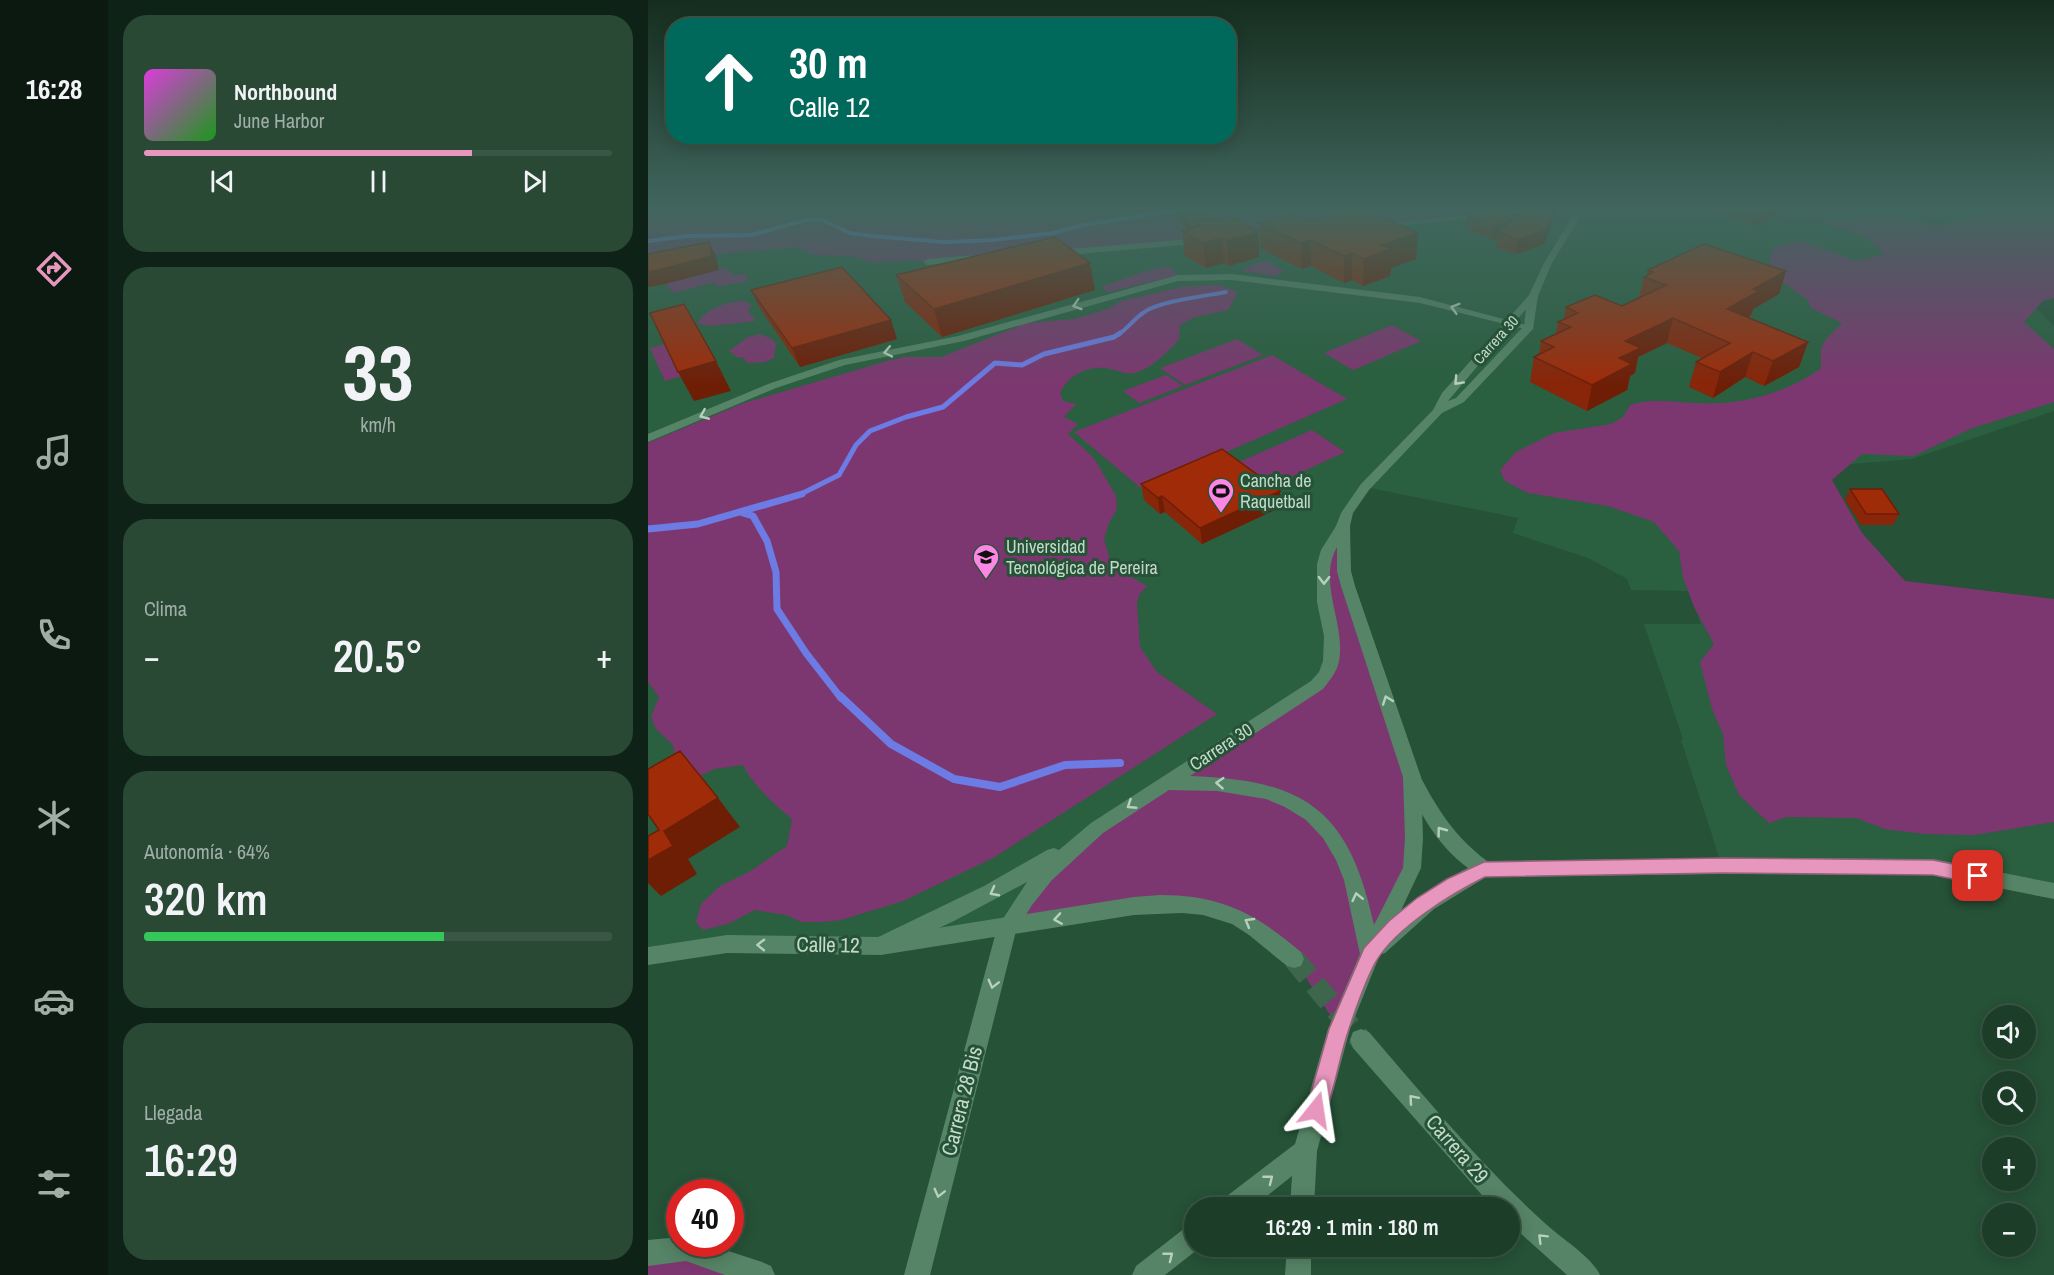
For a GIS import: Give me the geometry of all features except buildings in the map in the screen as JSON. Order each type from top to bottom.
[{"type":"street","name":"Carrera 30","points":[[1007,928],[1025,899],[1045,874],[1097,828],[1317,685],[1326,674],[1331,661],[1331,636],[1324,602],[1324,564],[1328,550],[1343,526],[1347,513],[1365,487],[1438,411],[1446,395],[1511,324],[1533,296],[1546,266]]},
{"type":"street","points":[[648,438],[772,386],[843,362],[960,339],[1178,278],[1232,278],[1420,300],[1530,327]]},
{"type":"street","name":"Carrera 30","points":[[1438,411],[1460,400],[1530,327],[1533,296]]},
{"type":"street","name":"Carrera 30","points":[[1343,526],[1344,571],[1348,586],[1406,751],[1412,777],[1414,838],[1412,868],[1370,954]]},
{"type":"street","points":[[1412,777],[1435,824],[1448,841],[1484,869]]},
{"type":"street","points":[[1166,783],[1217,783],[1266,791],[1303,808],[1320,822],[1344,856],[1353,881],[1370,954]]},
{"type":"street","points":[[880,946],[961,909],[1020,877],[1097,828]]},
{"type":"street","points":[[1303,1197],[1305,1151],[1339,1029],[1370,954],[1395,927],[1423,904],[1453,884],[1484,869],[1722,866],[1933,867],[2054,891]]},
{"type":"street","points":[[1007,928],[1134,906],[1173,903],[1208,907],[1241,918],[1265,932],[1294,959]]},
{"type":"street","name":"Calle 12","points":[[648,956],[727,944],[880,946],[1007,928]]},
{"type":"street","name":"Carrera 28 Bis","points":[[917,1275],[1007,928]]},
{"type":"street","name":"Carrera 29","points":[[1361,1040],[1493,1190],[1554,1250],[1587,1275]]},
{"type":"street","points":[[1246,1197],[1305,1151]]},
{"type":"street","points":[[1144,1275],[1184,1245]]},
{"type":"street","points":[[648,1253],[686,1249],[762,1275]]},
{"type":"street","points":[[1298,1275],[1299,1257]]},
{"type":"shaded area","name":"Universidad Tecnológica de Pereira","points":[[648,266],[2041,266],[2032,304],[2054,326],[2054,411],[1912,459],[1816,467],[1898,588],[2054,599],[2054,891],[1933,867],[1722,866],[1681,740],[1683,739],[1644,624],[1701,624],[1689,591],[1631,590],[1627,579],[1588,558],[1513,533],[1518,518],[1365,487],[1347,513],[1326,674],[1007,928],[648,956]]},
{"type":"shaded area","points":[[1169,266],[1175,271],[1176,276],[1108,292],[1101,287],[1149,270]]},
{"type":"shaded area","points":[[1277,266],[1284,271],[1275,276],[1244,271],[1246,267]]},
{"type":"shaded area","points":[[1772,266],[2054,266],[2054,298],[2043,301],[2024,322],[2054,349],[2054,402],[1970,429],[1914,456],[1862,454],[1832,480],[1862,533],[1905,581],[2054,599],[2054,822],[1974,835],[1925,834],[1885,829],[1856,818],[1787,817],[1769,823],[1739,795],[1726,765],[1723,734],[1712,709],[1700,662],[1714,644],[1694,607],[1683,577],[1679,551],[1654,522],[1608,506],[1528,493],[1505,481],[1500,470],[1516,452],[1554,433],[1611,424],[1623,417],[1630,405],[1654,401],[1728,402],[1760,397],[1792,385],[1820,369],[1822,346],[1842,323],[1811,308],[1808,300],[1775,276]]},
{"type":"shaded area","points":[[725,267],[733,275],[745,274],[748,281],[717,287],[715,282],[674,293],[665,284]]},
{"type":"shaded area","points":[[1218,285],[1238,292],[1228,310],[1195,317],[1180,325],[1179,340],[1153,364],[1141,371],[1131,373],[1106,368],[1085,370],[1068,381],[1060,393],[1063,401],[1076,404],[1064,417],[1078,424],[1068,434],[1094,458],[1116,496],[1117,509],[1104,539],[1112,566],[1147,586],[1139,595],[1137,603],[1140,647],[1157,672],[1217,714],[993,858],[903,901],[841,920],[821,922],[802,922],[786,915],[755,910],[730,923],[703,930],[696,922],[701,904],[720,886],[749,872],[787,846],[792,819],[758,787],[743,765],[714,769],[698,777],[676,763],[673,745],[656,729],[651,717],[659,697],[648,682],[648,443],[744,403],[887,361],[904,357],[941,357],[1027,323],[1074,319],[1108,309],[1121,301],[1181,287]]},
{"type":"shaded area","points":[[745,301],[751,305],[748,312],[755,319],[754,321],[712,326],[697,323],[718,306]]},
{"type":"shaded area","points":[[1392,325],[1421,341],[1353,370],[1324,353]]},
{"type":"shaded area","points":[[760,334],[772,339],[776,344],[774,358],[765,362],[747,363],[744,358],[737,357],[729,351],[748,337]]},
{"type":"shaded area","points":[[1237,339],[1263,355],[1185,385],[1160,368]]},
{"type":"shaded area","points":[[666,344],[682,376],[665,381],[650,348]]},
{"type":"shaded area","points":[[1272,355],[1347,399],[1142,489],[1074,432]]},
{"type":"shaded area","points":[[1166,375],[1183,386],[1139,403],[1123,391]]},
{"type":"shaded area","points":[[1312,430],[1345,452],[1261,491],[1230,466]]},
{"type":"shaded area","points":[[1343,526],[1343,552],[1405,751],[1412,868],[1339,1029],[1294,959],[1208,907],[1007,928],[1045,874],[1326,674],[1323,582]]},
{"type":"shaded area","points":[[648,1253],[762,1275],[648,1275]]},
{"type":"waterway","points":[[1118,335],[1140,315],[1159,305],[1226,292]]},
{"type":"waterway","points":[[800,495],[839,475],[856,445],[870,431],[906,417],[943,407],[995,363],[1022,365],[1044,354],[1114,337],[1120,333]]},
{"type":"waterway","points":[[648,529],[698,524],[800,495]]},
{"type":"waterway","points":[[743,513],[753,516],[767,541],[776,572],[777,609],[806,653],[841,698]]},
{"type":"waterway","points":[[840,696],[891,744],[954,779],[1000,787],[1065,765],[1120,763]]},
{"type":"tunnel","points":[[1294,959],[1361,1040]]},
{"type":"place","name":"Cancha de Raquetball","points":[[1221,514]]},
{"type":"place","name":"Universidad Tecnológica de Pereira","points":[[986,580]]},
{"type":"route","points":[[1316,1110],[1339,1029],[1370,954],[1395,927],[1423,904],[1453,884],[1484,869],[1722,866],[1933,867],[1978,876]]}]
